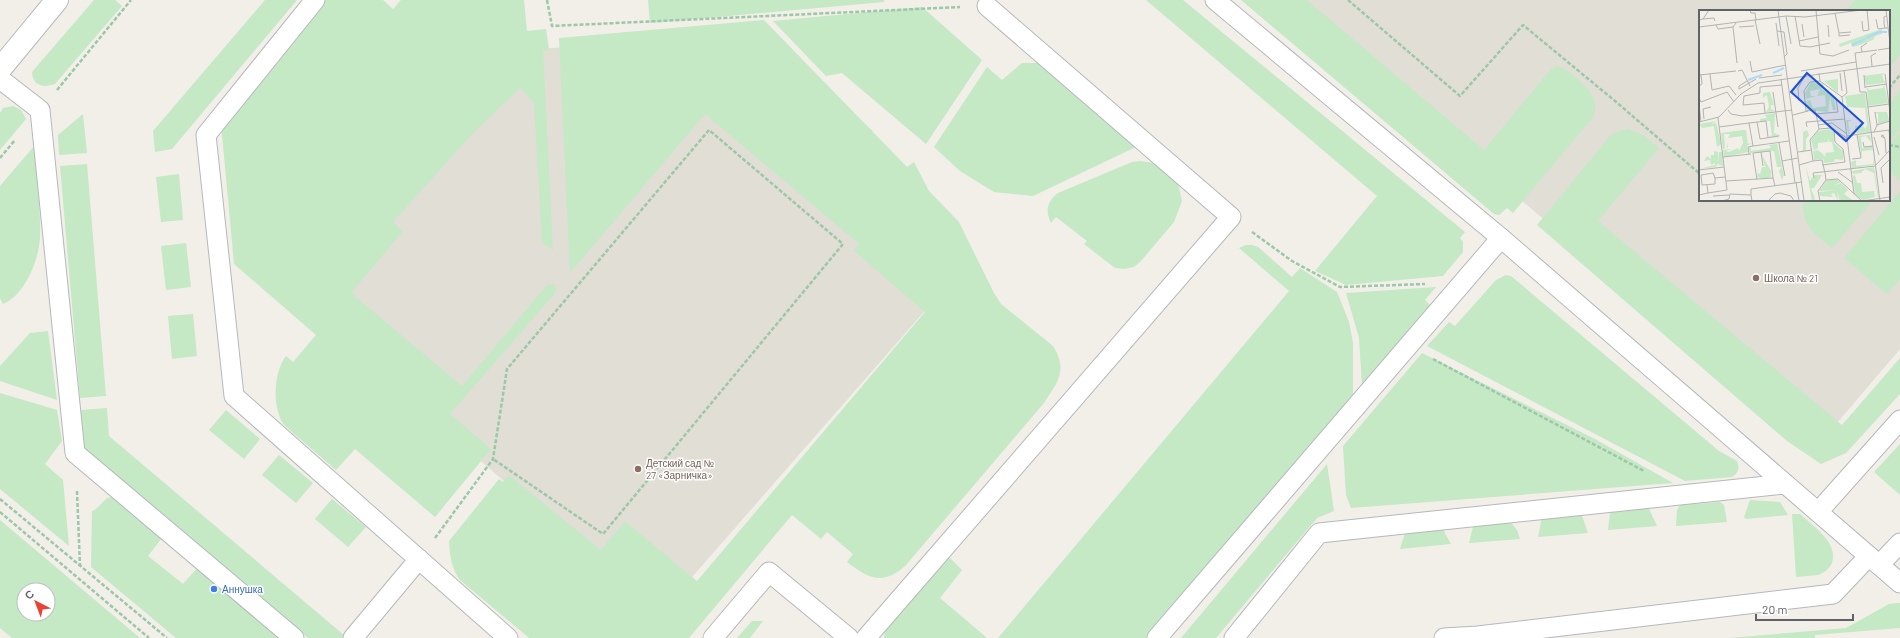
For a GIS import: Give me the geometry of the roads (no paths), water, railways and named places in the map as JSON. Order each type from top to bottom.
[{"type":"main road","points":[[0,69],[57,0]]},
{"type":"lane","points":[[315,0],[206,135],[234,396],[508,638]]},
{"type":"lane","points":[[1215,0],[1500,238],[1900,583]]},
{"type":"lane","points":[[866,638],[1231,217],[987,6]]},
{"type":"lane","points":[[0,79],[40,110],[75,453],[294,638]]},
{"type":"lane","points":[[1157,638],[1500,238]]},
{"type":"lane","points":[[1818,512],[1900,420]]},
{"type":"lane","points":[[1234,638],[1319,533],[1785,484]]},
{"type":"lane","points":[[1444,638],[1479,637],[1833,594],[1874,561],[1900,543]]},
{"type":"lane","points":[[353,638],[419,559]]},
{"type":"lane","points":[[713,638],[769,572],[849,638]]},
{"type":"place","name":"Школа № 21","points":[[1756,278]]},
{"type":"place","name":"Детский сад № 27 «Зарничка»","points":[[638,469]]},
{"type":"place","name":"Аннушка","points":[[214,589]]}]
